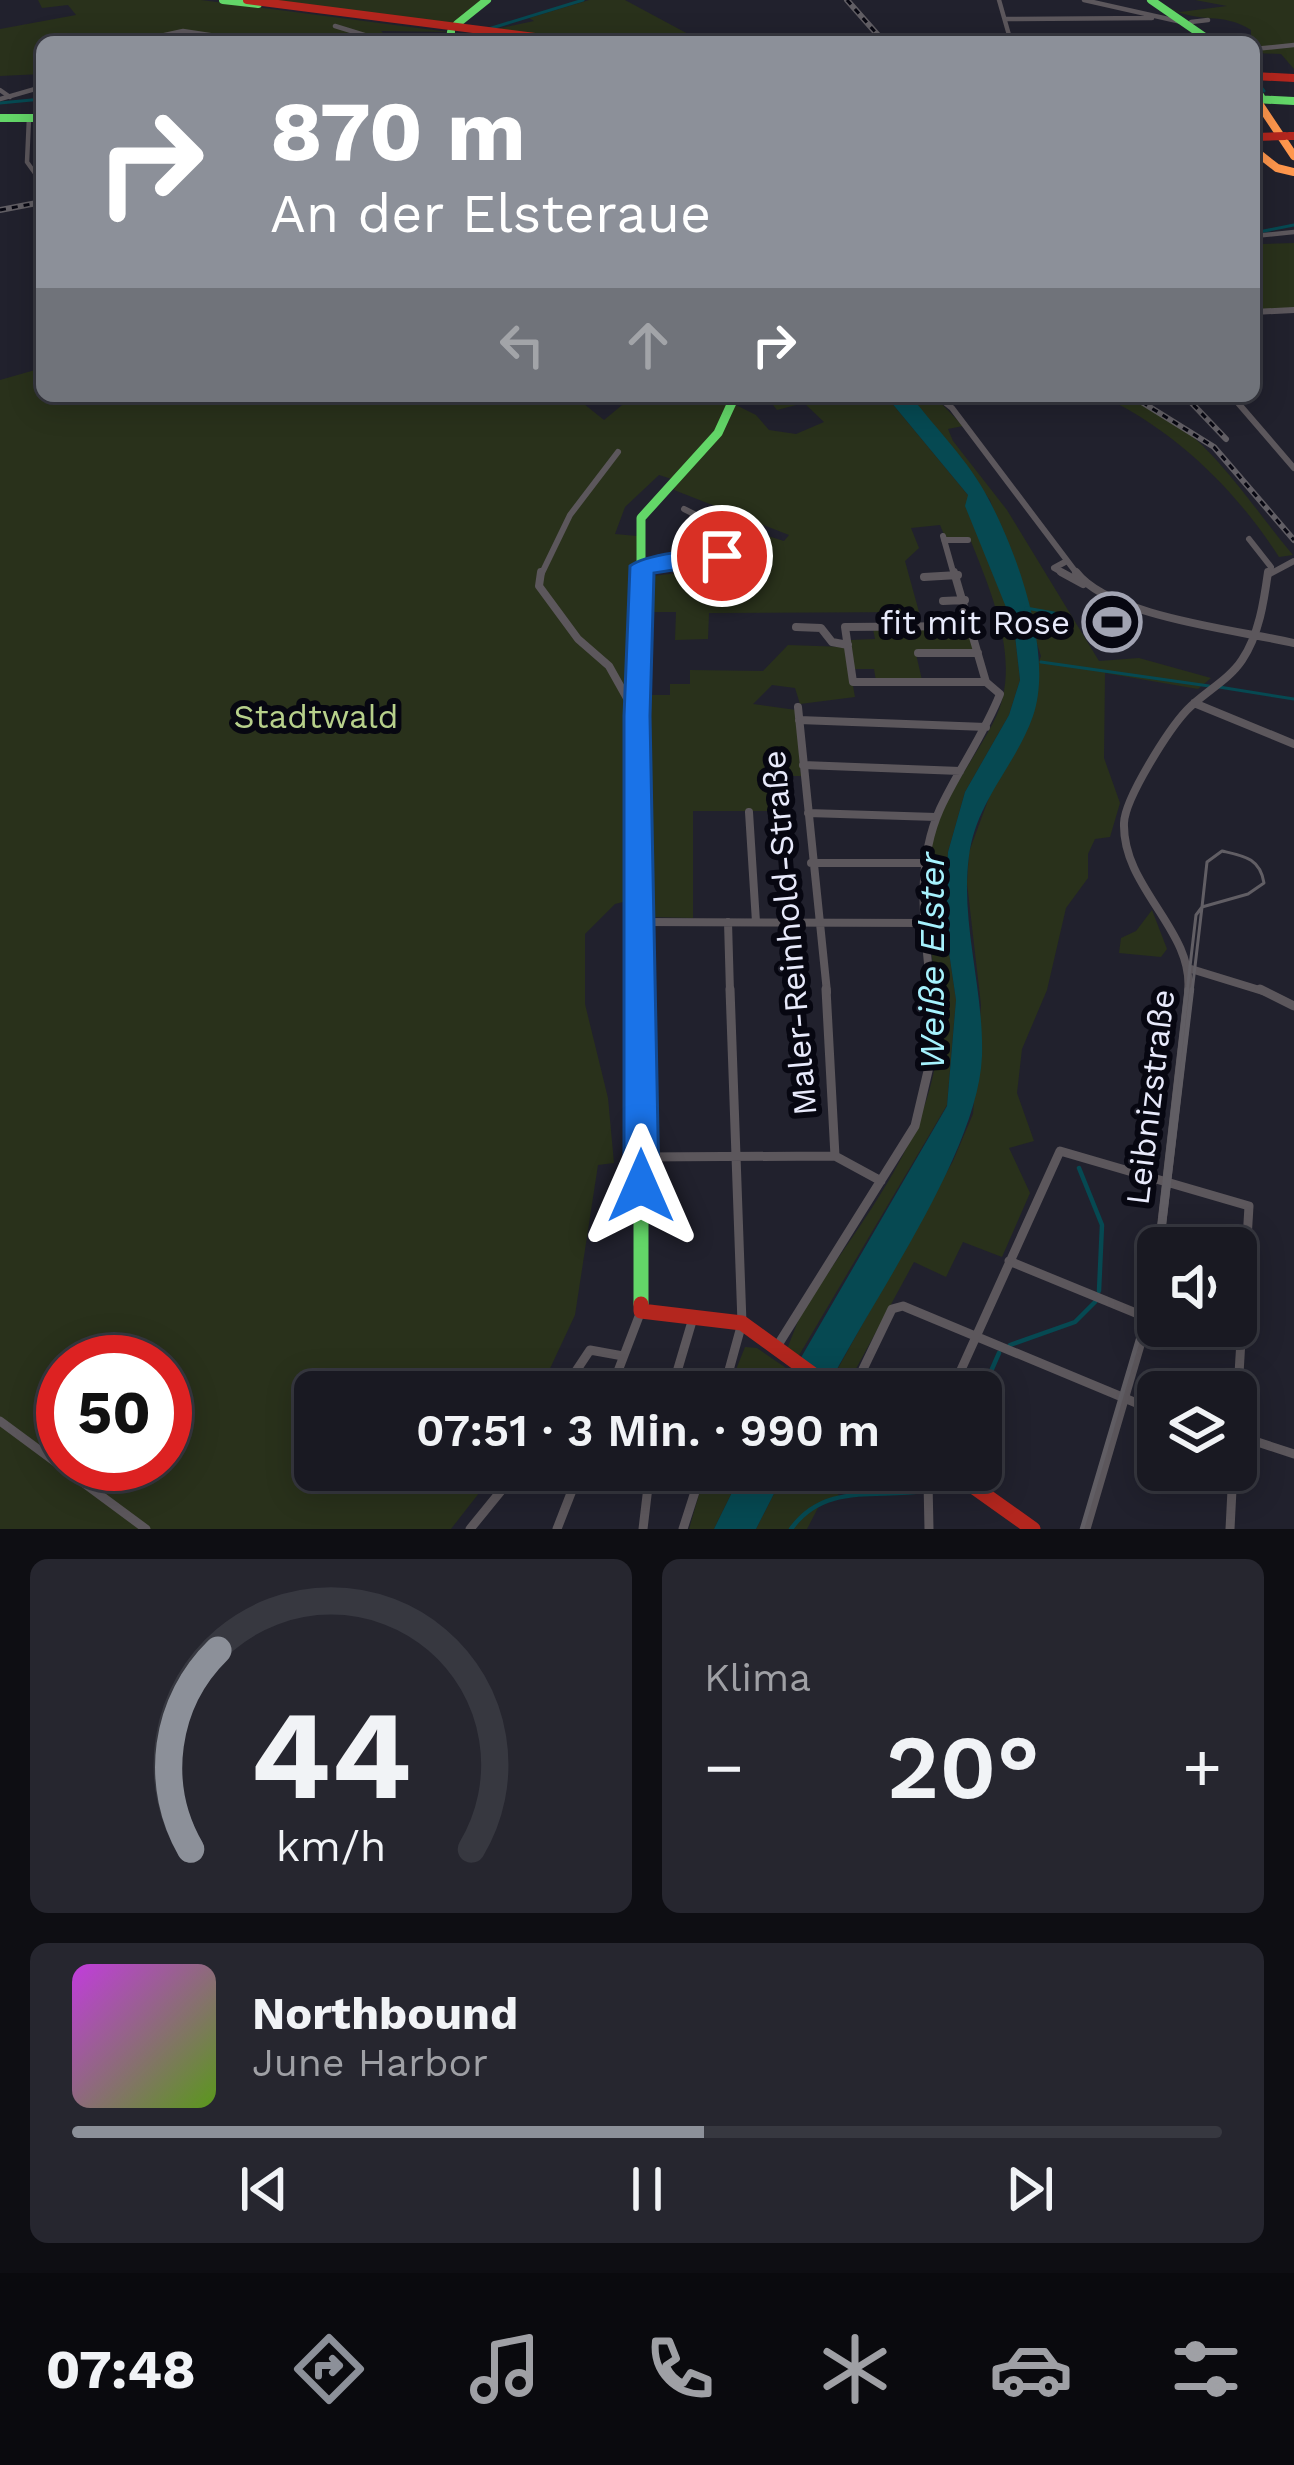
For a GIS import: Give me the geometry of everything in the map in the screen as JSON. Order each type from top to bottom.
[{"type":"main road","points":[[224,0],[515,36]]},
{"type":"main road","points":[[248,0],[397,21]]},
{"type":"main road","points":[[452,34],[487,0]]},
{"type":"main road","points":[[1151,0],[1206,36]]},
{"type":"main road","points":[[1260,92],[1294,78]]},
{"type":"main road","points":[[1260,92],[1294,103]]},
{"type":"main road","points":[[1260,92],[1290,138],[1294,156]]},
{"type":"main road","points":[[1,109],[35,118]]},
{"type":"main road","points":[[1260,136],[1290,138]]},
{"type":"main road","points":[[1260,154],[1277,168],[1294,172]]},
{"type":"main road","points":[[732,402],[718,433],[641,518],[637,716],[640,1311],[742,1323],[807,1371]]},
{"type":"main road","points":[[977,1491],[1020,1524],[1034,1529]]},
{"type":"street","points":[[1000,0],[1010,36]]},
{"type":"street","points":[[1084,0],[1152,18]]},
{"type":"street","points":[[1005,19],[1208,20]]},
{"type":"street","points":[[335,26],[368,36]]},
{"type":"street","points":[[160,36],[183,31],[216,36]]},
{"type":"street","points":[[1260,48],[1294,45]]},
{"type":"street","points":[[0,90],[10,97]]},
{"type":"street","points":[[1,109],[10,97],[36,90]]},
{"type":"street","points":[[35,118],[27,162],[36,175]]},
{"type":"street","points":[[31,144],[36,143]]},
{"type":"street","points":[[1260,235],[1290,231]]},
{"type":"street","points":[[1260,312],[1294,310]]},
{"type":"street","points":[[945,402],[1065,562],[1054,568],[1138,608],[1294,643]]},
{"type":"street","points":[[1237,402],[1293,465]]},
{"type":"street","points":[[618,452],[578,500],[545,561],[539,586],[578,639],[609,666],[637,716]]},
{"type":"street","points":[[642,566],[678,565],[694,514],[684,508]]},
{"type":"street","points":[[690,523],[733,531]]},
{"type":"street","points":[[779,1352],[915,1126],[934,1061],[937,1028],[925,863],[936,818],[1000,694],[986,682],[944,538],[968,540]]},
{"type":"street","points":[[1249,539],[1271,567],[1294,561]]},
{"type":"street","points":[[683,556],[722,556]]},
{"type":"street","name":"Leibnizstraße","points":[[1161,1227],[1191,969],[1131,868],[1123,836],[1130,800],[1194,704],[1241,661],[1271,567]]},
{"type":"street","points":[[923,577],[958,575]]},
{"type":"street","points":[[943,601],[965,600]]},
{"type":"street","points":[[971,626],[844,627],[854,682],[986,682]]},
{"type":"street","points":[[796,627],[821,628],[832,642],[848,645]]},
{"type":"street","points":[[918,653],[977,652]]},
{"type":"street","points":[[1194,704],[1294,744]]},
{"type":"street","name":"Maler-Reinhold-Straße","points":[[798,707],[835,1156]]},
{"type":"street","points":[[799,720],[964,722],[986,727]]},
{"type":"street","points":[[803,765],[938,766],[960,771]]},
{"type":"street","points":[[749,812],[756,922]]},
{"type":"street","points":[[808,813],[936,818]]},
{"type":"street","points":[[811,863],[925,863]]},
{"type":"street","points":[[640,922],[926,923]]},
{"type":"street","points":[[728,922],[742,1323],[729,1371]]},
{"type":"street","points":[[1191,969],[1258,988],[1294,1006]]},
{"type":"street","points":[[960,1371],[1060,1151],[1249,1206],[1239,1371]]},
{"type":"street","points":[[641,1157],[835,1156],[880,1181]]},
{"type":"street","points":[[1009,1261],[1137,1313]]},
{"type":"street","points":[[862,1371],[892,1309],[903,1306],[1137,1405]]},
{"type":"street","points":[[618,1371],[640,1311]]},
{"type":"street","points":[[677,1371],[694,1316]]},
{"type":"street","name":"Leibnizstraße","points":[[1086,1529],[1140,1347]]},
{"type":"street","points":[[576,1371],[590,1351],[623,1356]]},
{"type":"street","points":[[0,1421],[146,1529]]},
{"type":"street","points":[[1257,1443],[1294,1454]]},
{"type":"street","points":[[470,1529],[501,1491]]},
{"type":"street","points":[[557,1529],[572,1491]]},
{"type":"street","points":[[643,1529],[648,1491]]},
{"type":"street","points":[[683,1529],[695,1491]]},
{"type":"street","points":[[928,1491],[929,1529]]},
{"type":"street","points":[[1230,1529],[1232,1491]]},
{"type":"green space","points":[[38,0],[201,0],[449,32],[36,36],[36,74],[0,76],[0,29],[76,15],[68,5],[42,8]]},
{"type":"green space","points":[[258,0],[484,0],[456,24]]},
{"type":"green space","points":[[589,0],[625,0],[692,36],[553,36],[496,29],[534,21],[529,18]]},
{"type":"green space","points":[[1195,0],[1294,0],[1294,69],[1281,54],[1260,53],[1260,36],[1251,36],[1251,30],[1240,24],[1190,16],[1167,7],[1180,12],[1227,6]]},
{"type":"green space","points":[[1260,242],[1294,243],[1294,308],[1260,310]]},
{"type":"green space","name":"Stadtwald","points":[[36,370],[36,402],[582,402],[604,420],[626,402],[732,402],[756,415],[769,430],[796,434],[824,422],[804,403],[777,410],[771,402],[891,402],[968,495],[1014,627],[1020,680],[1009,715],[965,792],[948,852],[944,918],[956,1000],[947,1105],[798,1357],[787,1349],[800,1316],[888,1182],[923,1110],[934,1072],[938,1010],[926,891],[931,844],[950,796],[993,723],[1006,678],[1001,630],[970,539],[945,537],[940,525],[911,528],[919,548],[905,561],[919,612],[709,613],[708,639],[675,640],[676,612],[636,612],[631,900],[615,904],[585,934],[585,1004],[608,1098],[614,1163],[598,1165],[575,1315],[549,1371],[294,1371],[294,1491],[481,1491],[451,1529],[0,1529],[0,380]],"holes":[[[659,475],[678,481],[674,490],[789,535],[784,541],[761,534],[753,548],[736,548],[732,565],[759,573],[694,571],[636,578],[637,536],[615,534],[625,507]]]},
{"type":"green space","points":[[915,402],[940,402],[963,426],[948,429],[953,441],[1007,510],[1099,661],[1139,658],[1211,678],[1198,689],[1105,673],[1104,758],[1120,803],[1110,837],[1095,839],[1088,854],[1088,878],[1066,908],[1047,990],[1022,1049],[1017,1093],[1034,1141],[1009,1148],[1030,1193],[1002,1257],[963,1242],[946,1277],[914,1262],[855,1371],[836,1371],[953,1161],[973,1114],[981,1005],[967,883],[969,852],[1041,656],[990,500]]},
{"type":"green space","points":[[1114,402],[1137,402],[1187,431],[1233,479],[1293,555],[1279,557],[1202,464]]},
{"type":"green space","points":[[965,628],[975,651],[916,654],[922,680],[876,681],[874,669],[854,669],[851,640],[875,639],[873,629]]},
{"type":"green space","points":[[788,645],[846,647],[855,697],[800,704],[795,688],[772,685],[753,704],[796,710],[801,776],[773,776],[777,811],[693,811],[693,918],[645,914],[647,695],[670,695],[670,684],[690,684],[690,670],[763,671]]},
{"type":"green space","points":[[1152,910],[1167,949],[1161,957],[1119,953],[1121,938],[1136,931]]},
{"type":"green space","points":[[745,1347],[757,1348],[789,1370],[789,1371],[735,1371]]},
{"type":"green space","points":[[700,1491],[733,1491],[714,1529],[689,1529]]},
{"type":"green space","points":[[775,1491],[835,1491],[840,1497],[820,1504],[807,1529],[756,1529]]},
{"type":"water","points":[[891,402],[916,402],[988,498],[1030,605],[1038,691],[1026,734],[988,800],[969,856],[968,906],[982,1056],[962,1137],[919,1226],[836,1371],[793,1371],[947,1106],[956,1000],[944,918],[948,852],[965,792],[1009,715],[1020,680],[1014,627],[965,506],[968,495]]},
{"type":"water","points":[[733,1491],[775,1491],[756,1529],[714,1529]]},
{"type":"waterway","points":[[466,36],[583,0]]},
{"type":"waterway","points":[[1260,85],[1264,91]]},
{"type":"waterway","points":[[0,103],[36,100]]},
{"type":"waterway","points":[[1260,232],[1294,225]]},
{"type":"waterway","points":[[1026,608],[1054,613]]},
{"type":"waterway","points":[[1041,662],[1209,686]]},
{"type":"waterway","points":[[1219,687],[1294,699]]},
{"type":"waterway","points":[[1079,1168],[1102,1225],[1099,1291]]},
{"type":"waterway","points":[[1010,1345],[1075,1322],[1095,1302]]},
{"type":"waterway","points":[[991,1371],[999,1353]]},
{"type":"waterway","points":[[791,1529],[804,1514],[834,1499],[924,1491]]},
{"type":"tram line","points":[[1222,851],[1255,863],[1264,883],[1248,894],[1202,907],[1207,862],[1222,851]]},
{"type":"tram line","points":[[1187,992],[1196,915],[1202,907]]},
{"type":"tram line","points":[[1192,992],[1202,907]]},
{"type":"tram line","points":[[1082,1529],[1152,1292],[1187,989]]},
{"type":"tram line","points":[[1164,1227],[1192,989]]},
{"type":"railway","points":[[847,0],[879,36]]},
{"type":"railway","points":[[0,210],[36,203]]},
{"type":"railway","points":[[1142,402],[1214,447],[1294,540]]},
{"type":"railway","points":[[1191,402],[1226,439]]},
{"type":"traffic: fast","points":[[223,0],[258,4]]},
{"type":"traffic: fast","points":[[457,24],[487,0]]},
{"type":"traffic: fast","points":[[1151,0],[1203,36]]},
{"type":"traffic: fast","points":[[451,32],[451,36]]},
{"type":"traffic: fast","points":[[1260,99],[1294,101]]},
{"type":"traffic: fast","points":[[0,118],[36,118]]},
{"type":"traffic: fast","points":[[641,1304],[641,518],[718,433],[732,402]]},
{"type":"traffic: slow","points":[[1260,105],[1294,156]]},
{"type":"traffic: slow","points":[[1260,155],[1277,168],[1294,172]]},
{"type":"traffic: jam","points":[[247,0],[527,36]]},
{"type":"traffic: jam","points":[[1260,76],[1294,78]]},
{"type":"traffic: jam","points":[[1260,137],[1285,136]]},
{"type":"traffic: jam","points":[[1289,136],[1294,136]]},
{"type":"traffic: jam","points":[[641,1304],[641,1311],[742,1323],[808,1371]]},
{"type":"traffic: jam","points":[[980,1491],[1033,1529]]},
{"type":"place","name":"fit mit Rose","points":[[1112,622]]},
{"type":"route","points":[[641,1186],[641,749],[637,716],[642,566],[678,565],[683,556],[722,556]]},
{"type":"water label","name":"Weiße Elster","points":[[932,961]]}]
